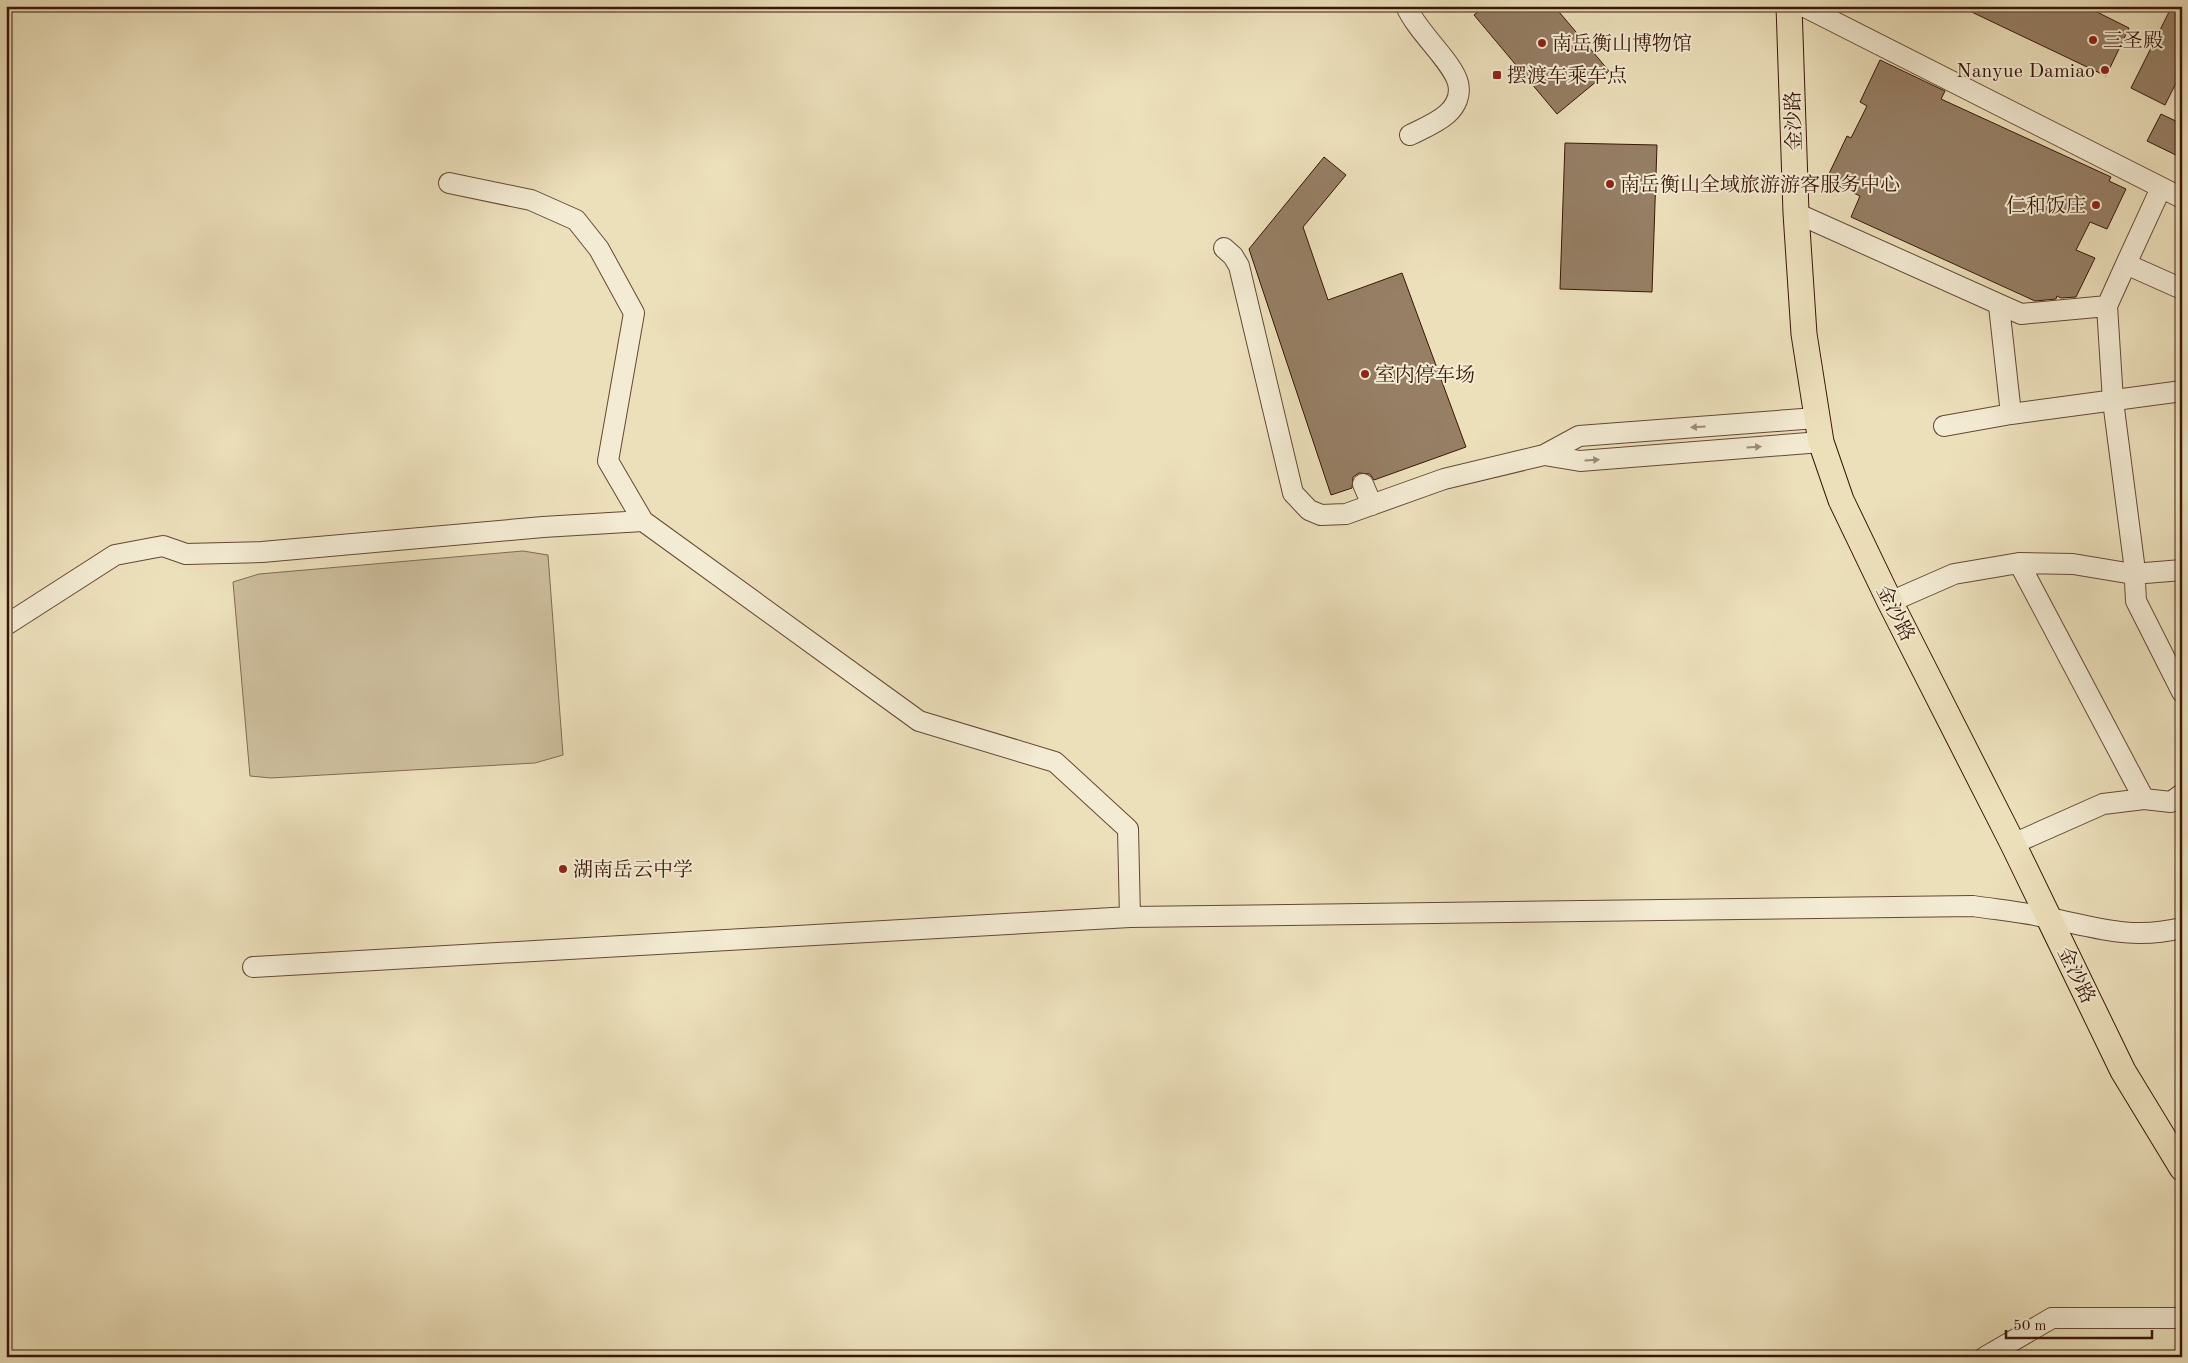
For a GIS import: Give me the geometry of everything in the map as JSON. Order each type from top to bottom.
[{"type":"main road","name":"金沙路","points":[[1789,6],[1796,213],[1804,334],[1818,430],[1841,500],[1890,602],[2013,844],[2123,1071],[2182,1168]]},
{"type":"street","points":[[1406,6],[1421,32],[1454,74],[1458,83],[1459,95],[1456,106],[1446,116],[1410,135]]},
{"type":"street","points":[[1803,6],[2182,198]]},
{"type":"street","points":[[449,182],[531,200],[576,220],[599,249],[634,313],[608,461],[644,521],[919,721],[1055,762],[1128,829],[1130,917]]},
{"type":"street","points":[[2161,188],[2107,306],[2113,401],[2134,563],[2133,574],[2136,601],[2182,692]]},
{"type":"street","points":[[1796,213],[1999,306],[2021,314],[2107,306]]},
{"type":"street","points":[[1224,248],[1239,266],[1293,493],[1309,510],[1321,516],[1346,514],[1444,480],[1544,455],[1580,460],[1818,430]]},
{"type":"street","points":[[2126,264],[2182,289]]},
{"type":"street","points":[[1999,306],[2011,414]]},
{"type":"street","points":[[1944,426],[2011,414],[2182,391]]},
{"type":"street","points":[[1364,484],[1372,505]]},
{"type":"street","points":[[6,626],[115,555],[163,546],[186,554],[262,552],[543,527],[644,521]]},
{"type":"street","points":[[2019,563],[2144,799]]},
{"type":"street","points":[[1890,602],[1954,574],[2019,563],[2073,564],[2133,574],[2182,570]]},
{"type":"street","points":[[2013,844],[2103,804],[2144,799],[2171,802],[2182,794]]},
{"type":"street","points":[[252,967],[1130,917],[1973,906],[2048,917],[2115,933],[2158,934],[2182,928]]},
{"type":"street","points":[[1985,1357],[2052,1318],[2182,1318]]},
{"type":"shaded area","points":[[523,551],[548,555],[563,755],[535,763],[271,778],[250,776],[233,582],[259,574]]},
{"type":"building","name":"南岳衡山博物馆","points":[[1485,6],[1554,6],[1609,71],[1557,114],[1474,15]]},
{"type":"building","points":[[1959,6],[2085,6],[2129,28],[2106,76]]},
{"type":"building","points":[[2170,10],[2182,16],[2182,71],[2165,105],[2131,88]]},
{"type":"building","points":[[1880,60],[1945,91],[1941,99],[2111,177],[2109,181],[2126,189],[2107,229],[2090,222],[2076,250],[2095,258],[2076,297],[2061,298],[2057,296],[2056,299],[2035,301],[1851,217],[1860,196],[1826,180],[1847,136],[1851,138],[1867,106],[1860,102]]},
{"type":"building","points":[[2161,114],[2182,124],[2182,158],[2147,141]]},
{"type":"building","name":"南岳衡山全域旅游游客服务中心","points":[[1565,143],[1657,145],[1652,292],[1560,289]]},
{"type":"building","name":"室内停车场","points":[[1324,157],[1346,175],[1303,227],[1328,300],[1402,273],[1466,447],[1374,480],[1370,474],[1359,473],[1353,477],[1352,488],[1331,495],[1249,249]]},
{"type":"place","name":"三圣殿","points":[[2093,40]]},
{"type":"place","name":"南岳衡山博物馆","points":[[1542,43]]},
{"type":"place","name":"Nanyue Damiao","points":[[2105,70]]},
{"type":"place","name":"摆渡车乘车点","points":[[1497,75]]},
{"type":"place","name":"南岳衡山全域旅游游客服务中心","points":[[1610,184]]},
{"type":"place","name":"仁和饭庄","points":[[2096,205]]},
{"type":"place","name":"室内停车场","points":[[1365,374]]},
{"type":"place","name":"湖南岳云中学","points":[[563,869]]}]
